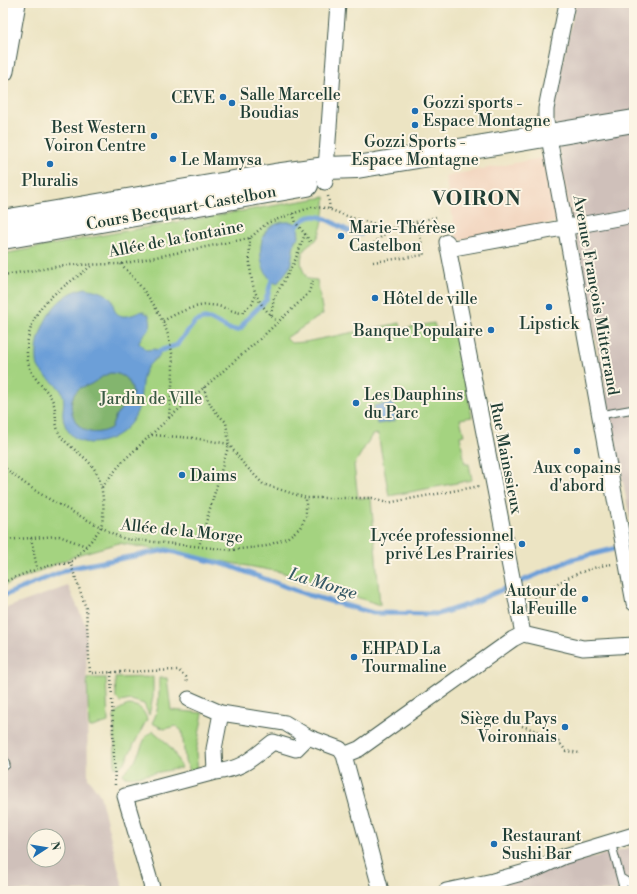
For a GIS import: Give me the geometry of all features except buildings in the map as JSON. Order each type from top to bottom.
[{"type":"main road","name":"Cours Becquart-Castelbon","points":[[3,238],[326,180],[357,167],[634,122]]},
{"type":"main road","name":"Cours Becquart-Castelbon","points":[[3,221],[326,180]]},
{"type":"street","points":[[3,71],[15,3]]},
{"type":"street","points":[[326,180],[338,3]]},
{"type":"street","name":"Avenue François Mitterrand","points":[[567,3],[546,108],[546,121],[625,555],[631,570],[634,603]]},
{"type":"street","points":[[566,228],[634,215]]},
{"type":"street","name":"Rue Mainssieux","points":[[523,634],[448,245],[566,228]]},
{"type":"street","points":[[344,756],[359,749],[513,639],[523,634],[583,648],[634,645]]},
{"type":"street","points":[[189,698],[221,713],[285,723],[308,737],[340,748],[344,756],[381,891]]},
{"type":"street","points":[[215,772],[214,749],[221,713]]},
{"type":"street","points":[[154,891],[120,793],[229,770],[244,765],[272,742],[296,749],[308,737]]},
{"type":"street","points":[[446,891],[493,881],[536,869],[565,856],[634,835]]},
{"type":"lane","points":[[600,415],[634,409]]},
{"type":"lane","points":[[3,756],[6,765],[3,767]]},
{"type":"lane","points":[[611,842],[624,891]]},
{"type":"lane","points":[[621,878],[634,886]]},
{"type":"path","points":[[326,180],[330,209]]},
{"type":"path","name":"Allée de la fontaine","points":[[3,275],[68,265],[121,264],[250,238],[267,223],[312,207],[330,209],[352,218],[392,228]]},
{"type":"path","points":[[293,213],[296,223],[311,243]]},
{"type":"path","points":[[374,243],[392,228],[417,220],[436,217]]},
{"type":"path","points":[[373,262],[424,255],[417,220]]},
{"type":"path","points":[[271,315],[274,298],[294,263],[305,234]]},
{"type":"path","points":[[250,238],[249,255],[256,295],[277,322]]},
{"type":"path","points":[[121,264],[153,302],[163,321],[172,353],[173,374],[169,418]]},
{"type":"path","points":[[3,582],[37,568],[70,562],[86,546],[101,526],[102,488],[95,470],[88,461],[62,438],[58,432],[55,406],[51,395],[36,379],[29,365],[26,353],[27,341],[38,313],[51,297],[92,265]]},
{"type":"path","points":[[102,488],[123,461],[308,294],[313,281]]},
{"type":"path","points":[[163,321],[180,312],[197,307],[216,306],[242,313],[252,304],[256,295]]},
{"type":"path","points":[[199,546],[229,444],[226,422],[212,409],[206,399],[204,387]]},
{"type":"path","points":[[152,435],[193,438],[229,444],[242,462],[263,484],[306,498],[372,498],[387,503],[494,482]]},
{"type":"path","name":"Allée de la Morge","points":[[3,466],[35,491],[70,512],[101,526],[113,535],[126,539],[232,550],[247,550],[266,546],[288,538],[300,528],[306,516],[306,498]]},
{"type":"path","points":[[3,540],[59,536],[86,546]]},
{"type":"path","points":[[31,538],[37,568]]},
{"type":"path","points":[[70,562],[86,608],[90,673],[178,670],[186,677],[189,698]]},
{"type":"path","points":[[517,605],[546,589],[593,567],[612,564]]},
{"type":"path","points":[[111,672],[120,793]]},
{"type":"path","points":[[522,726],[554,737],[566,751],[580,753]]},
{"type":"shaded area","points":[[576,3],[634,3],[634,539],[552,113]]},
{"type":"shaded area","points":[[553,156],[590,216],[457,240],[445,176]]},
{"type":"shaded area","points":[[68,586],[86,626],[88,778],[100,795],[124,891],[3,891],[3,609]]},
{"type":"shaded area","points":[[634,846],[634,891],[473,891]]},
{"type":"green space","name":"Jardin de Ville","points":[[325,197],[324,213],[320,232],[316,240],[309,244],[305,249],[301,258],[303,271],[308,279],[317,280],[323,314],[286,338],[291,343],[305,342],[400,323],[401,329],[434,323],[438,337],[456,334],[472,417],[460,419],[464,435],[460,436],[465,464],[469,464],[472,480],[389,496],[378,434],[372,435],[354,465],[358,498],[371,498],[380,605],[281,572],[119,543],[80,554],[3,586],[3,254],[131,230]]},
{"type":"green space","points":[[110,373],[123,376],[129,382],[133,395],[116,415],[111,428],[99,432],[89,432],[81,427],[75,420],[71,403],[74,395],[80,388],[90,385]]},
{"type":"green space","points":[[153,677],[153,697],[149,715],[144,704],[131,700],[120,702],[116,698],[115,678]]},
{"type":"green space","points":[[87,678],[106,678],[108,722],[89,728]]},
{"type":"green space","points":[[159,678],[167,678],[171,710],[203,713],[196,752],[198,773],[192,774],[185,761],[182,731],[176,726],[164,729],[152,723],[158,707]]},
{"type":"green space","points":[[129,705],[136,706],[141,709],[147,719],[125,762],[118,768],[115,767],[114,717],[120,709]]},
{"type":"green space","points":[[153,731],[170,747],[181,768],[133,777],[124,776],[123,773],[135,761],[146,736]]},
{"type":"water","points":[[282,222],[293,222],[298,225],[299,237],[295,240],[290,267],[277,284],[271,280],[263,268],[261,260],[261,244],[266,231],[272,226]]},
{"type":"water","points":[[85,288],[104,293],[111,299],[116,313],[119,315],[126,316],[142,311],[149,315],[151,325],[150,328],[143,335],[139,343],[146,350],[155,349],[159,351],[160,356],[149,365],[146,370],[142,381],[138,410],[134,418],[123,431],[116,436],[100,442],[91,443],[81,441],[72,436],[64,422],[64,401],[62,392],[56,384],[40,370],[37,363],[38,342],[44,323],[60,301],[76,291]],"holes":[[[110,373],[123,376],[129,382],[133,395],[116,415],[111,428],[99,432],[89,432],[81,427],[75,420],[71,402],[74,394],[81,387],[90,385]]]},
{"type":"water","points":[[393,403],[395,421],[377,424],[374,406]]},
{"type":"waterway","points":[[292,229],[305,219],[312,216],[326,219],[346,230],[361,234]]},
{"type":"waterway","points":[[159,351],[177,345],[195,322],[203,319],[210,319],[229,329],[237,330],[241,328],[246,320],[266,300],[273,276]]},
{"type":"waterway","name":"La Morge","points":[[3,596],[71,568],[166,550],[227,565],[308,595],[373,613],[438,614],[467,605],[573,559],[634,544]]},
{"type":"place","name":"CEVE","points":[[223,97]]},
{"type":"place","name":"Salle Marcelle Boudias","points":[[232,103]]},
{"type":"place","name":"Gozzi sports - Espace Montagne","points":[[415,111]]},
{"type":"place","name":"Gozzi Sports - Espace Montagne","points":[[415,125]]},
{"type":"place","name":"Best Western Voiron Centre","points":[[154,136]]},
{"type":"place","name":"Le Mamysa","points":[[173,159]]},
{"type":"place","name":"Pluralis","points":[[50,164]]},
{"type":"place","name":"Marie-Thérèse Castelbon","points":[[341,236]]},
{"type":"place","name":"Hôtel de ville","points":[[375,298]]},
{"type":"place","name":"Lipstick","points":[[549,307]]},
{"type":"place","name":"Banque Populaire","points":[[491,330]]},
{"type":"place","name":"Les Dauphins du Parc","points":[[356,403]]},
{"type":"place","name":"Aux copains d'abord","points":[[577,451]]},
{"type":"place","name":"Daims","points":[[182,475]]},
{"type":"place","name":"Lycée professionnel privé Les Prairies","points":[[522,544]]},
{"type":"place","name":"Autour de la Feuille","points":[[585,599]]},
{"type":"place","name":"EHPAD La Tourmaline","points":[[354,657]]},
{"type":"place","name":"Siège du Pays Voironnais","points":[[565,727]]},
{"type":"place","name":"Restaurant Sushi Bar","points":[[494,844]]},
{"type":"district","name":"VOIRON","points":[[477,198]]}]
